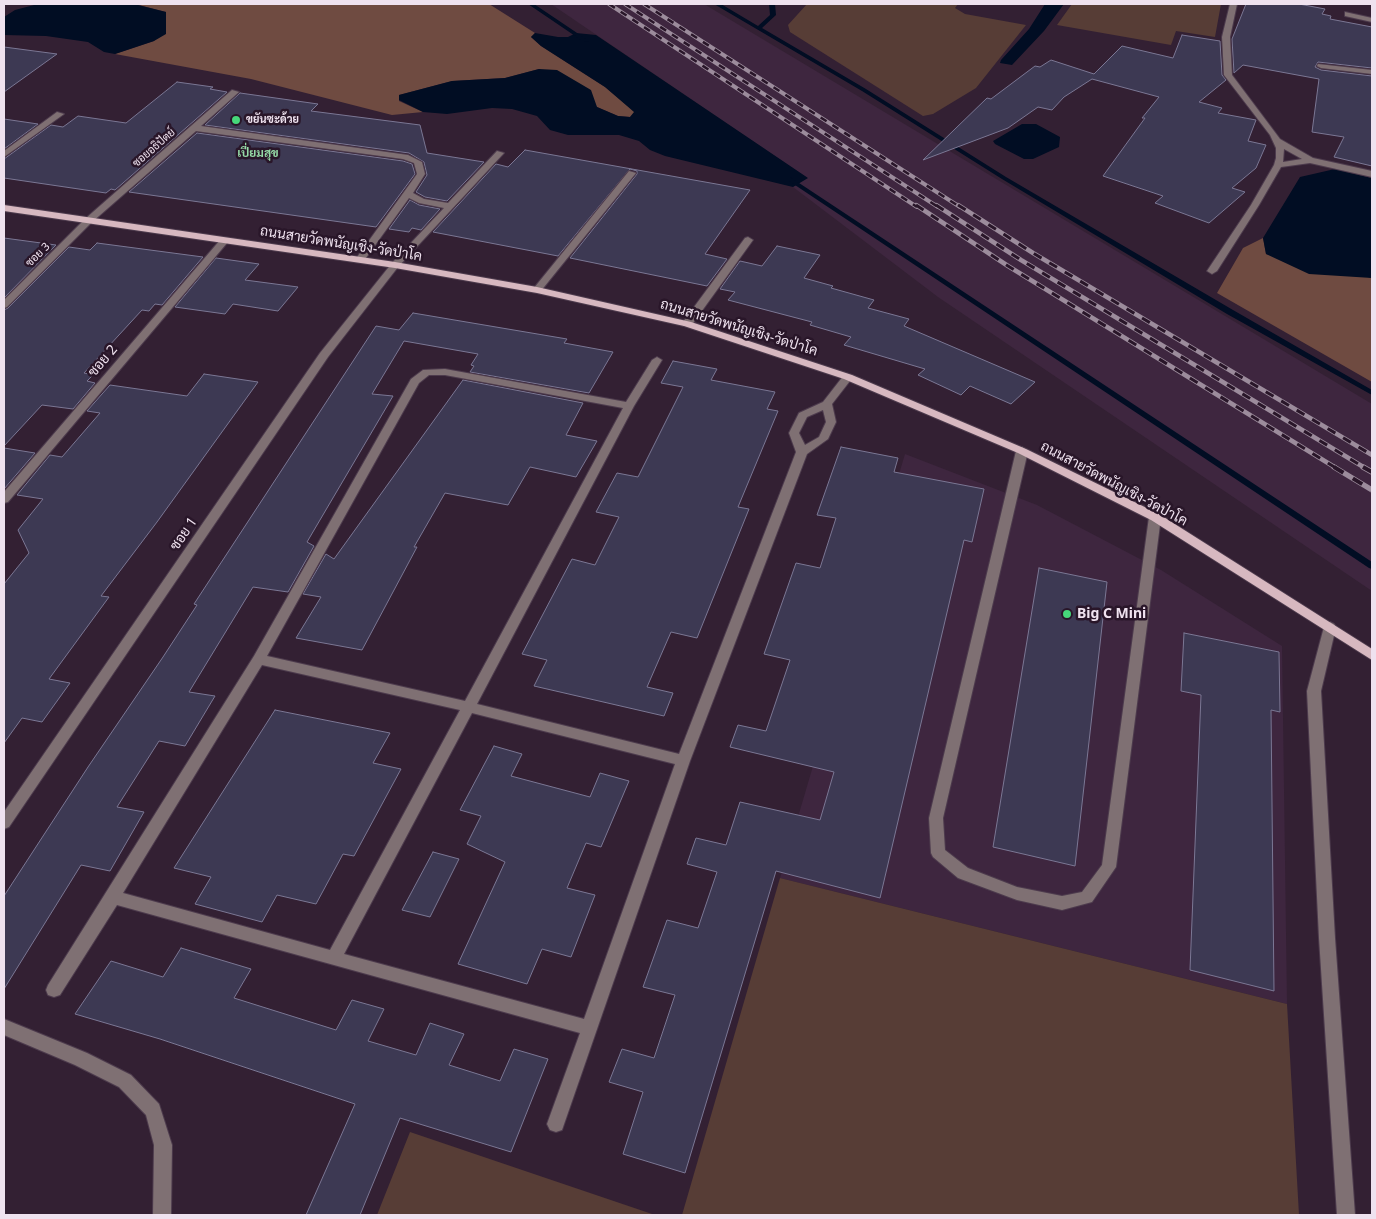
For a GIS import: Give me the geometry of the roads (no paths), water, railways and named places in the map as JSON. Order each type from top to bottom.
[{"type":"main road","name":"ถนนสายวัดพนัญเชิง-วัดป่าโค","points":[[4,208],[395,265],[537,290],[687,324],[848,377],[1022,452],[1155,518],[1372,655]]},
{"type":"street","points":[[1212,271],[1278,165],[1280,148],[1274,135],[1228,75],[1226,37],[1233,4]]},
{"type":"street","points":[[1348,14],[1372,20]]},
{"type":"street","points":[[1321,66],[1372,72]]},
{"type":"street","name":"ซอยอธิปัตย์","points":[[88,221],[235,92]]},
{"type":"street","points":[[4,155],[60,114]]},
{"type":"street","points":[[195,128],[405,157],[418,162],[420,174],[408,194],[360,260]]},
{"type":"street","points":[[1277,141],[1310,160],[1372,174]]},
{"type":"street","name":"ซอย 1","points":[[4,823],[324,356],[395,265],[500,153]]},
{"type":"street","points":[[1278,165],[1310,160]]},
{"type":"street","points":[[537,290],[632,173]]},
{"type":"street","points":[[408,194],[422,201],[450,206]]},
{"type":"street","name":"ซอย 3","points":[[4,305],[88,221]]},
{"type":"street","name":"ซอย 2","points":[[4,499],[224,240]]},
{"type":"street","points":[[687,324],[748,240]]},
{"type":"street","points":[[334,958],[629,406],[657,360]]},
{"type":"street","points":[[54,990],[259,659],[415,381],[427,372],[445,372],[629,406]]},
{"type":"street","points":[[802,452],[794,433],[803,415],[827,404],[848,377]]},
{"type":"street","points":[[556,1124],[683,761],[802,452],[823,439],[831,422],[827,404]]},
{"type":"street","points":[[1022,452],[936,818],[938,853],[963,873],[1017,893],[1062,903],[1088,897],[1109,867],[1155,518]]},
{"type":"street","points":[[1330,627],[1314,691],[1327,938],[1346,1215]]},
{"type":"street","points":[[259,659],[469,707],[683,761]]},
{"type":"street","points":[[113,897],[588,1028]]},
{"type":"street","points":[[4,1028],[81,1059],[125,1081],[153,1110],[163,1145],[162,1215]]},
{"type":"water","points":[[38,4],[134,4],[166,12],[166,34],[154,41],[115,54],[104,52],[88,42],[46,36],[4,35],[4,17],[15,10]]},
{"type":"water","points":[[1045,4],[1064,4],[1044,31],[1012,65],[1000,63],[1029,29]]},
{"type":"water","points":[[535,33],[558,37],[568,37],[576,33],[596,35],[808,178],[793,187],[665,156],[650,150],[639,141],[619,135],[568,135],[550,130],[537,116],[512,109],[492,108],[447,114],[423,112],[399,100],[399,95],[452,81],[505,78],[539,69],[557,70],[591,90],[597,107],[618,116],[630,117],[634,112],[605,87],[541,46],[531,37]]},
{"type":"water","points":[[1022,124],[1036,124],[1060,137],[1059,147],[1033,159],[1024,159],[995,144],[993,141]]},
{"type":"water","points":[[1335,169],[1372,178],[1372,278],[1309,274],[1266,254],[1263,238],[1300,177]]},
{"type":"waterway","points":[[531,4],[586,41]]},
{"type":"waterway","points":[[717,4],[864,90],[1004,178],[1230,312],[1372,393]]},
{"type":"waterway","points":[[759,28],[773,15],[772,4]]},
{"type":"waterway","points":[[788,178],[1372,566]]},
{"type":"railway","points":[[609,4],[917,207]]},
{"type":"railway","points":[[625,4],[938,207]]},
{"type":"railway","points":[[644,4],[960,207]]},
{"type":"railway","points":[[916,205],[1008,266],[1336,468]]},
{"type":"railway","points":[[936,205],[1021,260],[1365,468]]},
{"type":"railway","points":[[958,205],[1033,253],[1372,455]]},
{"type":"railway","points":[[1334,467],[1372,490]]},
{"type":"railway","points":[[1363,467],[1372,472]]},
{"type":"place","name":"ขยันซะด้วย","points":[[236,120]]},
{"type":"place","name":"Big C Mini","points":[[1067,614]]},
{"type":"district","name":"เปี่ยมสุข","points":[[258,154]]}]
